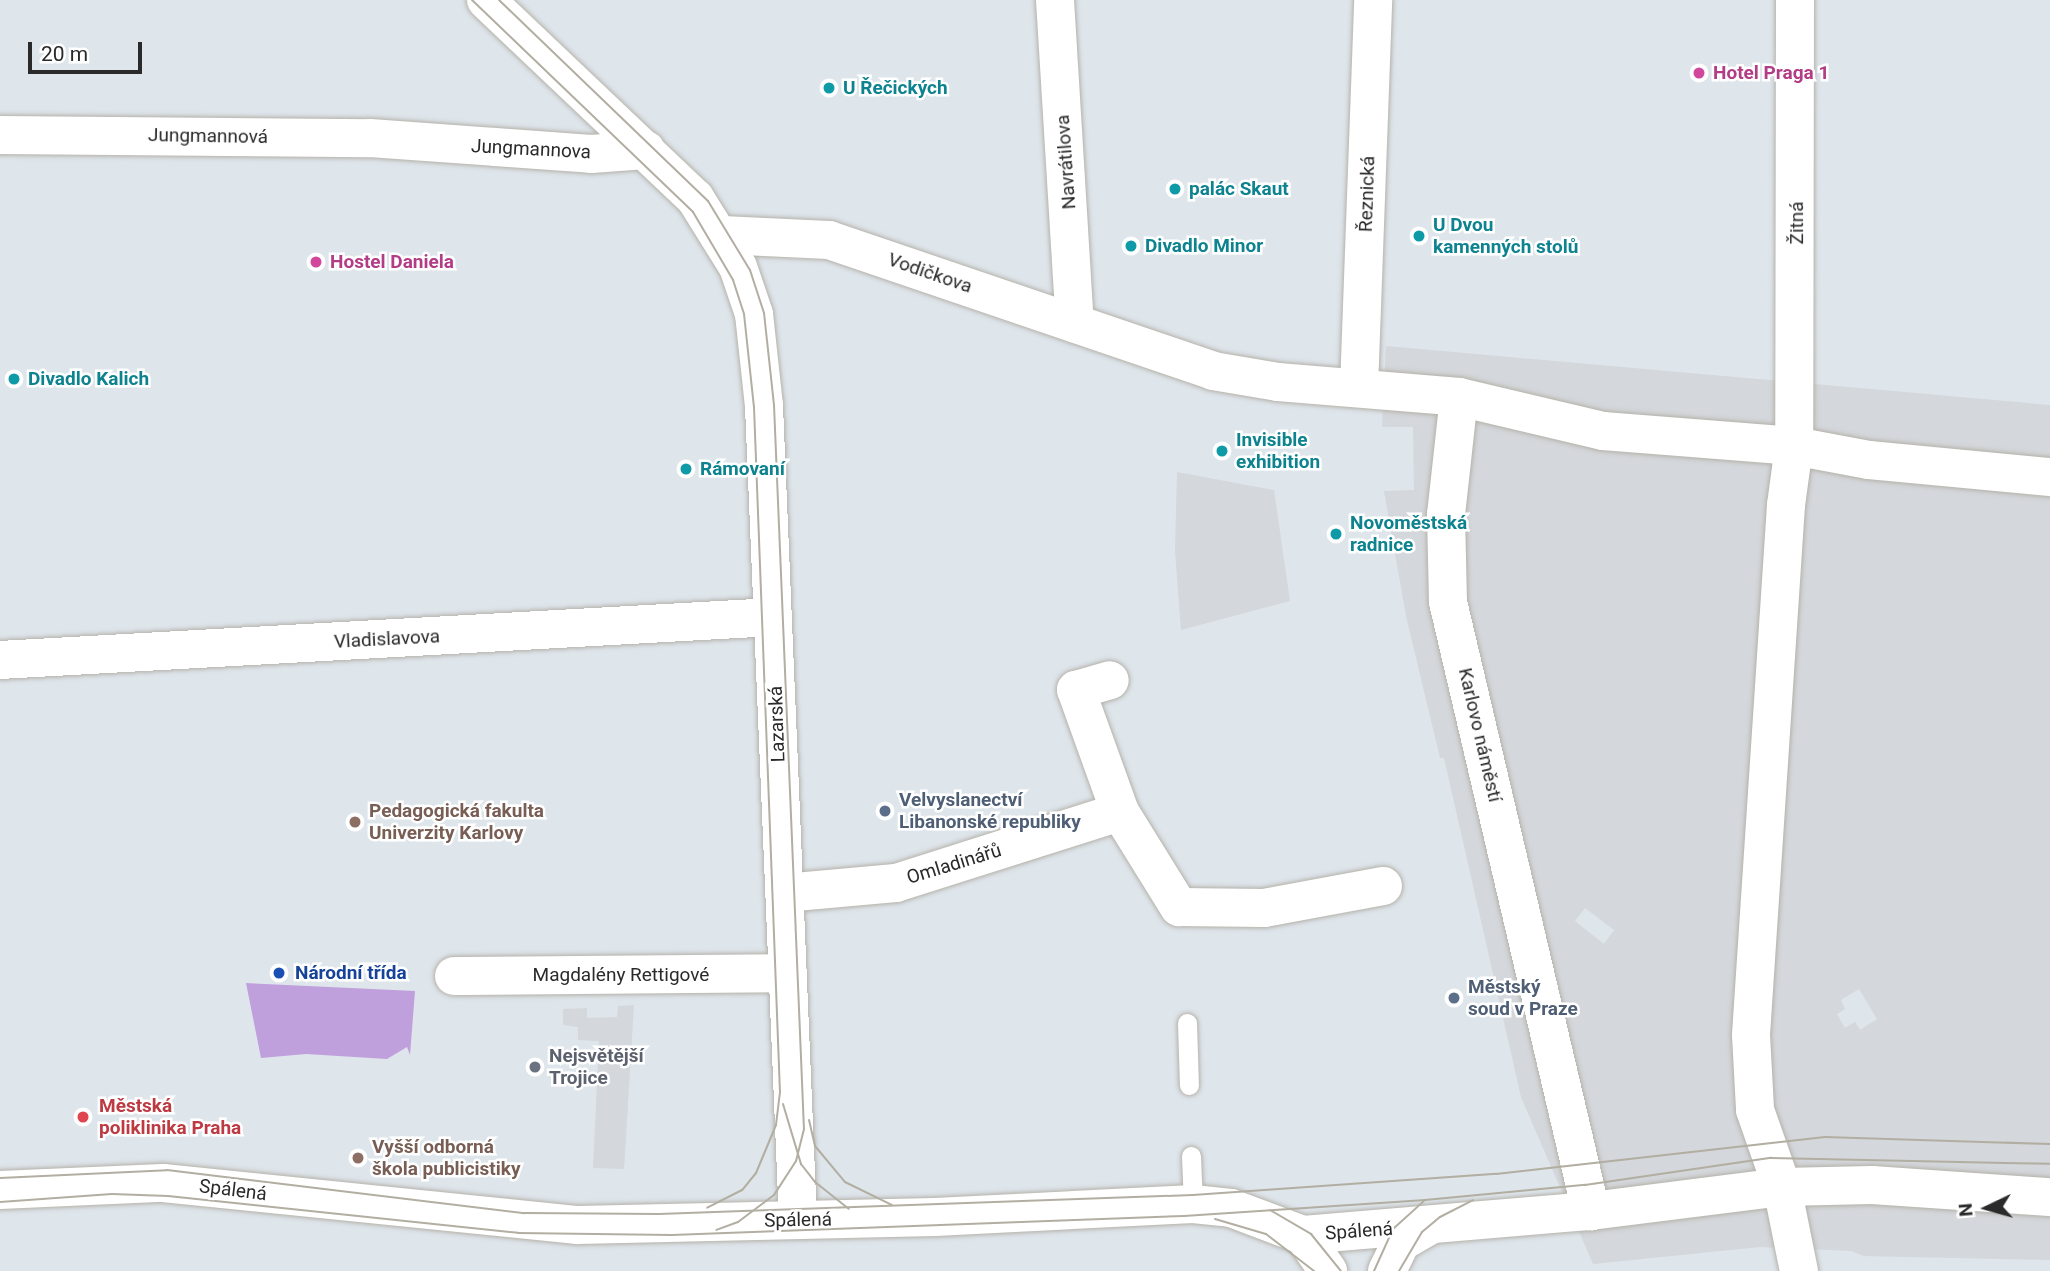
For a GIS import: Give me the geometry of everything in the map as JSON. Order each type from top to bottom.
[{"type":"street","points":[[486,0],[695,198],[722,235]]},
{"type":"street","name":"Navrátilova","points":[[1055,0],[1075,323]]},
{"type":"street","name":"Řeznická","points":[[1359,388],[1373,0]]},
{"type":"street","name":"Žitná","points":[[1794,446],[1796,0]]},
{"type":"street","name":"Jungmannová","points":[[0,135],[416,142]]},
{"type":"street","name":"Jungmannova","points":[[416,142],[591,154],[646,150]]},
{"type":"street","name":"Vodičkova","points":[[722,235],[830,240],[1213,370],[1278,382],[1459,397]]},
{"type":"street","name":"Lazarská","points":[[722,235],[746,285],[760,356],[798,1220]]},
{"type":"street","points":[[1459,397],[1602,431],[1794,446],[1869,460],[2050,477]]},
{"type":"street","name":"Karlovo náměstí","points":[[1459,397],[1446,514],[1448,602],[1591,1211]]},
{"type":"street","points":[[1794,446],[1786,505],[1751,1035],[1755,1110],[1783,1187],[1800,1271]]},
{"type":"street","name":"Vladislavova","points":[[0,660],[773,617]]},
{"type":"street","points":[[1110,680],[1076,691],[1120,812],[1179,907],[1264,908],[1382,886]]},
{"type":"street","name":"Omladinářů","points":[[784,893],[896,883],[1120,812]]},
{"type":"street","name":"Magdalény Rettigové","points":[[454,976],[788,973]]},
{"type":"street","name":"Spálená","points":[[0,1190],[175,1184],[566,1224],[798,1220],[1194,1204],[1231,1208],[1303,1235],[1591,1211]]},
{"type":"street","points":[[1591,1211],[1783,1187],[1872,1185],[2050,1197]]},
{"type":"street","points":[[1387,1271],[1401,1242],[1429,1226]]},
{"type":"street","points":[[1303,1235],[1328,1271]]},
{"type":"lane","points":[[1186,1023],[1189,1085]]},
{"type":"lane","points":[[1191,1156],[1194,1204]]},
{"type":"shaded area","points":[[1386,346],[2050,405],[2050,1260],[1864,1256],[1851,1251],[1760,1247],[1593,1264],[1521,1097],[1444,758],[1440,758],[1406,616],[1384,491],[1414,490],[1413,427],[1382,427]],"holes":[[[1585,908],[1614,930],[1604,944],[1575,921]],[[1859,989],[1877,1019],[1860,1030],[1855,1022],[1845,1028],[1837,1014],[1845,1009],[1841,1000]]]},
{"type":"shaded area","points":[[1177,472],[1274,490],[1290,601],[1181,630],[1175,551]]},
{"type":"shaded area","points":[[246,983],[415,991],[410,1055],[407,1047],[387,1059],[306,1054],[261,1058]]},
{"type":"shaded area","points":[[634,1005],[624,1169],[593,1168],[599,1041],[578,1040],[578,1027],[563,1025],[563,1009],[587,1008],[587,1018],[617,1017],[618,1006]]},
{"type":"tram line","points":[[472,0],[693,212],[733,280],[744,314],[754,407],[780,1092],[776,1125],[756,1173],[742,1190],[707,1208]]},
{"type":"tram line","points":[[499,0],[708,201],[750,270],[764,313],[774,405],[804,1129],[796,1161],[774,1195],[738,1222],[716,1230]]},
{"type":"tram line","points":[[783,1104],[801,1164],[815,1182],[849,1209]]},
{"type":"tram line","points":[[809,1120],[815,1146],[845,1182],[892,1205]]},
{"type":"tram line","points":[[0,1178],[167,1170],[524,1213],[659,1214],[1193,1195],[1496,1174],[1825,1137],[2050,1144]]},
{"type":"tram line","points":[[0,1202],[112,1194],[168,1196],[518,1233],[672,1235],[1184,1216],[1425,1200],[1585,1185],[1771,1158],[2050,1164]]},
{"type":"tram line","points":[[1374,1271],[1393,1229],[1425,1200]]},
{"type":"tram line","points":[[1399,1271],[1422,1232],[1440,1217],[1473,1200]]},
{"type":"tram line","points":[[1270,1210],[1311,1234],[1341,1271]]},
{"type":"tram line","points":[[1215,1219],[1266,1234],[1314,1271]]},
{"type":"place","name":"Hotel Praga 1","points":[[1699,73]]},
{"type":"place","name":"U Řečických","points":[[829,88]]},
{"type":"place","name":"palác Skaut","points":[[1175,189]]},
{"type":"place","name":"U Dvou kamenných stolů","points":[[1419,236]]},
{"type":"place","name":"Divadlo Minor","points":[[1131,246]]},
{"type":"place","name":"Hostel Daniela","points":[[316,262]]},
{"type":"place","name":"Divadlo Kalich","points":[[14,379]]},
{"type":"place","name":"Invisible exhibition","points":[[1222,451]]},
{"type":"place","name":"Rámovaní","points":[[686,469]]},
{"type":"place","name":"Novoměstská radnice","points":[[1336,534]]},
{"type":"place","name":"Velvyslanectví Libanonské republiky","points":[[885,811]]},
{"type":"place","name":"Pedagogická fakulta Univerzity Karlovy","points":[[355,822]]},
{"type":"place","name":"Národní třída","points":[[279,973]]},
{"type":"place","name":"Městský soud v Praze","points":[[1454,998]]},
{"type":"place","name":"Nejsvětější Trojice","points":[[535,1067]]},
{"type":"place","name":"Městská poliklinika Praha","points":[[83,1117]]},
{"type":"place","name":"Vyšší odborná škola publicistiky","points":[[358,1158]]}]
